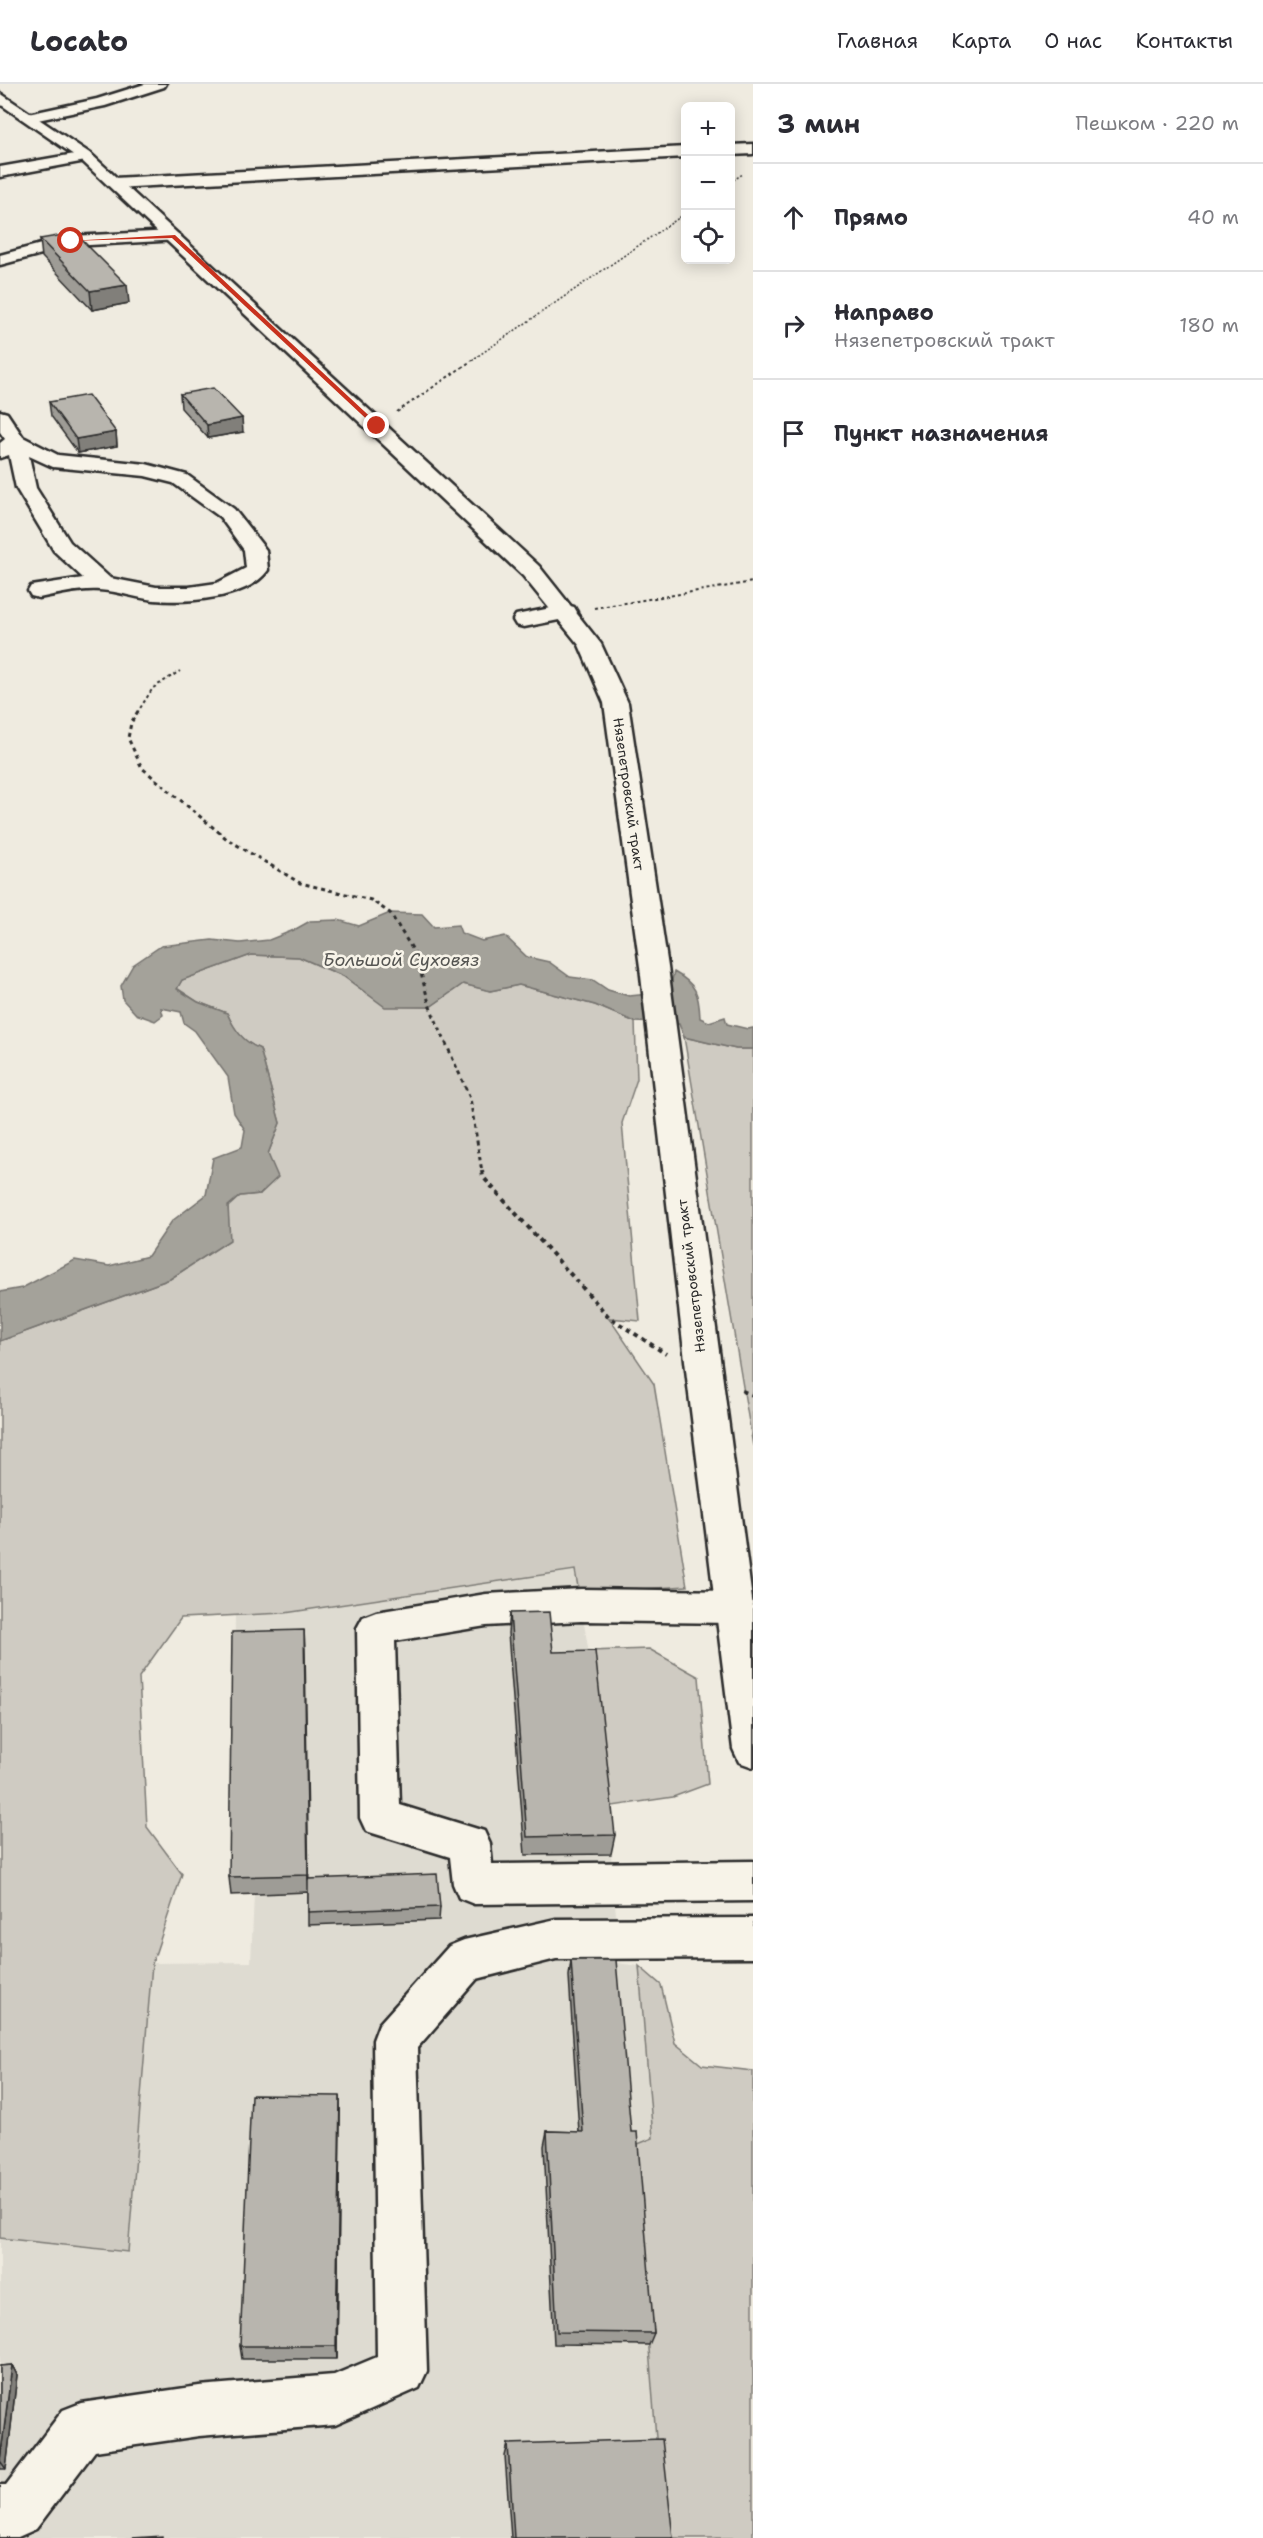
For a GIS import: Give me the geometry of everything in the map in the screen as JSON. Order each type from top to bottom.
[{"type":"main road","points":[[28,118],[100,103],[159,84]]},
{"type":"main road","name":"Нязепетровский тракт","points":[[0,97],[86,157],[173,236],[531,571],[590,644],[616,703],[664,1043],[704,1377],[753,1749]]},
{"type":"main road","points":[[735,150],[753,149]]},
{"type":"main road","points":[[114,183],[681,152]]},
{"type":"main road","points":[[0,172],[86,157]]},
{"type":"main road","points":[[3,257],[71,241],[173,236]]},
{"type":"main road","points":[[0,417],[8,446],[32,498],[62,546],[104,584]]},
{"type":"main road","points":[[8,446],[53,461],[146,470],[180,479],[227,513],[255,550],[256,570],[241,582],[218,591],[164,594],[104,584],[79,584],[39,591]]},
{"type":"main road","points":[[524,620],[566,612]]},
{"type":"main road","points":[[734,1607],[581,1605],[486,1610],[376,1629],[380,1818],[469,1844],[474,1884],[753,1881]]},
{"type":"main road","points":[[0,2511],[18,2511],[81,2428],[199,2411],[335,2400],[402,2371],[395,2040],[464,1961],[555,1940],[753,1938]]},
{"type":"path","points":[[377,426],[681,216]]},
{"type":"path","points":[[566,612],[753,583]]},
{"type":"path","points":[[180,671],[153,687],[131,723],[128,738],[142,768],[227,839],[300,883],[371,900],[390,913],[416,955],[430,1006],[470,1098],[483,1177],[609,1317],[704,1377],[753,1395]]},
{"type":"shaded area","points":[[251,955],[299,957],[343,976],[385,1006],[430,1007],[463,984],[490,991],[519,985],[595,1005],[635,1022],[637,1079],[622,1123],[640,1321],[609,1318],[654,1384],[687,1586],[579,1593],[575,1570],[285,1613],[181,1618],[139,1677],[147,1827],[182,1874],[152,1964],[128,2252],[0,2238],[0,1341],[170,1279],[229,1240],[228,1207],[240,1196],[260,1194],[268,1154],[280,1123],[260,1049],[240,1034],[227,1013],[198,1002],[177,988],[182,980]]},
{"type":"shaded area","points":[[684,1037],[736,1049],[753,1049],[753,1446]]},
{"type":"shaded area","points":[[575,1570],[592,1671],[611,1854],[616,1915],[610,1962],[639,1966],[653,2138],[633,2147],[666,2538],[0,2538],[0,2238],[128,2252],[152,1963],[251,1962],[254,1894],[231,1895],[235,1615],[285,1613]]},
{"type":"shaded area","points":[[649,1649],[699,1677],[708,1784],[673,1797],[606,1807],[588,1651]]},
{"type":"shaded area","points":[[639,1966],[661,1985],[675,2043],[702,2065],[753,2071],[753,2538],[666,2538],[633,2146],[653,2138]]},
{"type":"water","name":"Большой Суховяз","points":[[390,913],[422,914],[434,927],[458,925],[461,933],[482,941],[505,936],[527,957],[549,962],[570,977],[593,980],[608,990],[629,996],[669,992],[674,972],[692,985],[695,990],[699,1002],[700,1018],[709,1022],[725,1017],[727,1024],[753,1028],[753,1049],[736,1049],[684,1037],[679,1024],[635,1022],[595,1005],[519,985],[490,991],[463,984],[430,1007],[385,1007],[343,976],[299,957],[251,955],[182,980],[177,989],[198,1002],[227,1013],[240,1034],[260,1049],[280,1123],[268,1154],[278,1177],[260,1194],[240,1196],[228,1206],[230,1240],[170,1279],[0,1341],[0,1292],[22,1288],[75,1260],[109,1266],[148,1256],[172,1221],[206,1195],[213,1158],[242,1147],[245,1130],[234,1113],[228,1077],[195,1031],[184,1023],[181,1012],[161,1008],[163,1015],[155,1021],[136,1014],[123,1000],[121,986],[133,965],[161,946],[212,940],[240,943],[269,940],[310,921],[338,920],[359,926]]},
{"type":"building","points":[[75,233],[127,285],[90,291],[40,239]]},
{"type":"building","points":[[213,388],[242,418],[207,425],[180,394]]},
{"type":"building","points":[[88,395],[116,432],[76,439],[49,402]]},
{"type":"building","points":[[549,1612],[553,1652],[595,1651],[615,1835],[527,1837],[510,1613]]},
{"type":"building","points":[[304,1630],[308,1875],[229,1877],[232,1632]]},
{"type":"building","points":[[437,1874],[440,1907],[308,1912],[308,1879]]},
{"type":"building","points":[[571,1960],[616,1960],[631,2132],[637,2132],[654,2333],[557,2332],[547,2131],[583,2132]]},
{"type":"building","points":[[251,2095],[340,2096],[336,2346],[240,2346]]},
{"type":"building","points":[[12,2365],[0,2461],[0,2366]]},
{"type":"building","points":[[662,2439],[673,2538],[514,2538],[508,2444]]},
{"type":"building","points":[[162,2536],[162,2538],[132,2538]]},
{"type":"route","points":[[71,241],[173,236],[377,426]]}]
